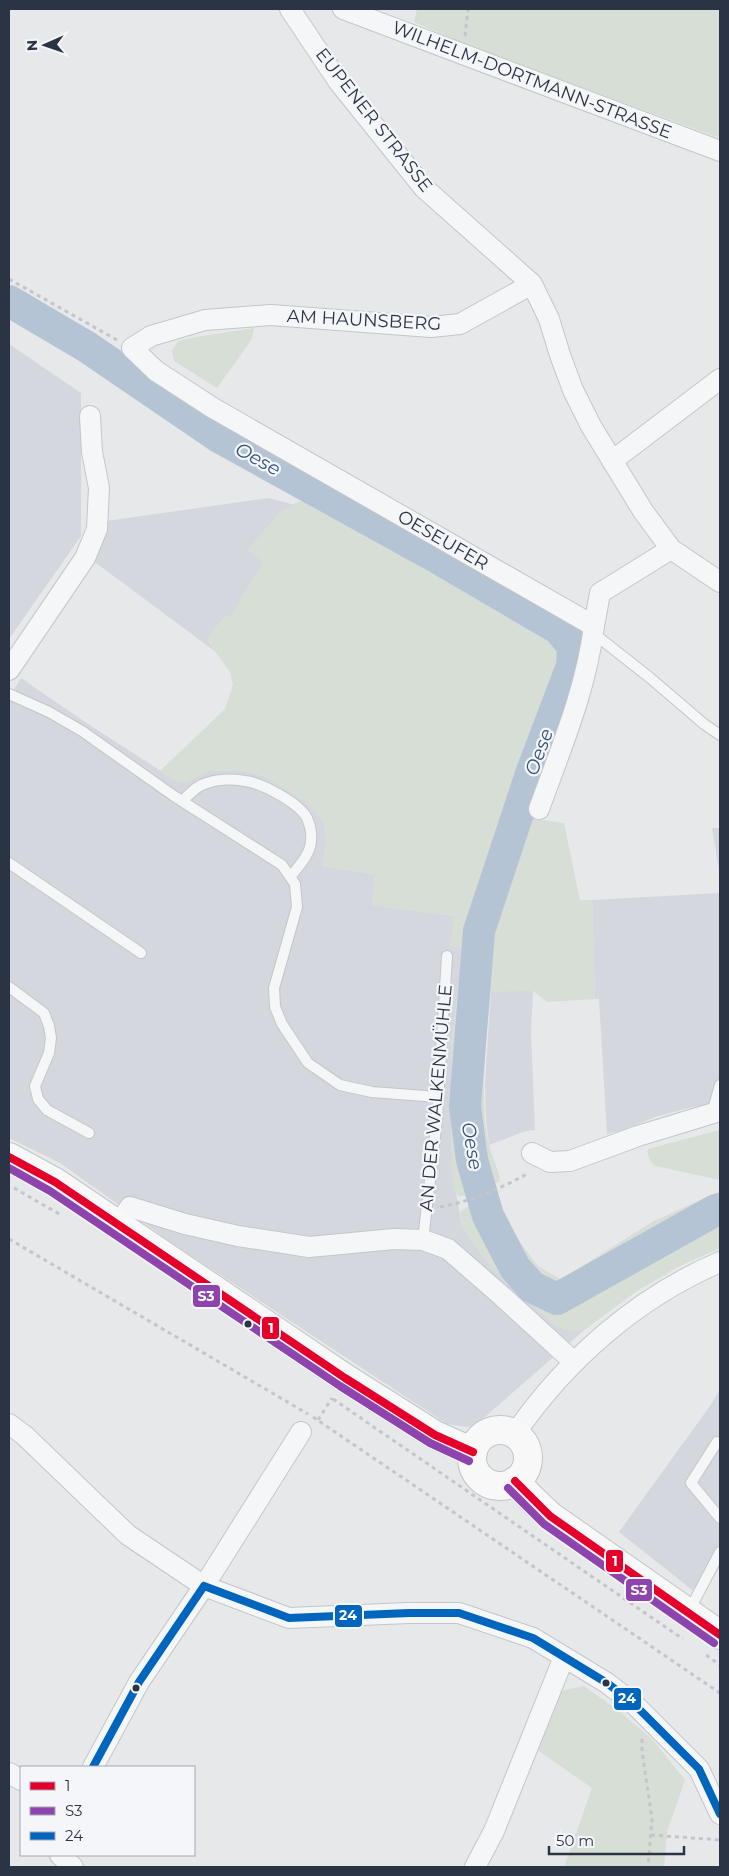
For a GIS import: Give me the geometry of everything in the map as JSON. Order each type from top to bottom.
[{"type":"main road","points":[[9,1157],[55,1182],[118,1224],[334,1390],[473,1452]]},
{"type":"main road","points":[[501,1430],[514,1435],[523,1443],[527,1452],[528,1461],[525,1470],[515,1481],[502,1486],[484,1481],[474,1467],[473,1452],[477,1442],[484,1435],[492,1431],[501,1430]]},
{"type":"main road","points":[[515,1481],[550,1516],[688,1613],[712,1644]]},
{"type":"street","name":"EUPENER STRASSE","points":[[290,9],[338,81],[424,188],[532,284]]},
{"type":"street","name":"WILHELM-DORTMANN-STRASSE","points":[[343,9],[720,151]]},
{"type":"street","name":"AM HAUNSBERG","points":[[132,348],[152,336],[204,320],[271,315],[431,327],[460,324],[532,284]]},
{"type":"street","points":[[532,284],[549,319],[573,390],[591,426],[643,511],[671,549],[720,582]]},
{"type":"street","name":"OESEUFER","points":[[132,348],[156,371],[213,408],[593,629]]},
{"type":"street","points":[[612,461],[720,379]]},
{"type":"street","points":[[9,670],[85,558],[97,529],[99,488],[92,452],[90,416]]},
{"type":"street","points":[[539,809],[586,674],[600,593],[671,549]]},
{"type":"street","points":[[541,1158],[570,1161],[638,1136],[716,1112]]},
{"type":"street","points":[[118,1224],[130,1207],[185,1224],[229,1234],[309,1247],[394,1239],[423,1240],[448,1249],[503,1296],[574,1362]]},
{"type":"street","points":[[514,1435],[536,1404],[583,1352],[632,1312],[693,1274],[720,1262]]},
{"type":"street","points":[[9,1424],[24,1435],[128,1535],[204,1586],[289,1618],[459,1613],[533,1638],[620,1693],[648,1718],[699,1769],[720,1814]]},
{"type":"street","points":[[94,1766],[139,1682],[204,1586],[301,1432]]},
{"type":"street","points":[[476,1867],[494,1831],[564,1657]]},
{"type":"street","points":[[9,1773],[20,1779]]},
{"type":"street","points":[[61,1856],[73,1867]]},
{"type":"lane","points":[[593,629],[704,724],[720,735]]},
{"type":"lane","points":[[9,694],[49,712],[82,731],[182,801],[282,865],[295,884],[297,907],[274,988],[275,1008],[282,1024],[308,1063],[340,1085],[372,1092],[438,1097]]},
{"type":"lane","points":[[182,801],[204,783],[219,780],[245,781],[263,786],[292,805],[306,816],[311,830],[311,841],[308,854],[290,877]]},
{"type":"lane","points":[[9,864],[141,953]]},
{"type":"lane","name":"AN DER WALKENMÜHLE","points":[[423,1240],[438,1097],[447,956]]},
{"type":"lane","points":[[9,987],[44,1012],[48,1026],[51,1038],[49,1053],[35,1086],[38,1099],[47,1110],[88,1133]]},
{"type":"lane","points":[[716,1112],[720,1085]]},
{"type":"lane","points":[[717,1442],[692,1483],[720,1518]]},
{"type":"lane","points":[[688,1613],[720,1552]]},
{"type":"path","points":[[462,54],[468,9]]},
{"type":"path","points":[[9,279],[132,348]]},
{"type":"path","points":[[427,1210],[465,1202],[491,1193],[541,1158]]},
{"type":"path","points":[[9,1184],[68,1220]]},
{"type":"path","points":[[9,1239],[319,1420],[720,1693]]},
{"type":"path","points":[[301,1432],[319,1420],[334,1390],[688,1642]]},
{"type":"path","points":[[712,1644],[720,1664]]},
{"type":"path","points":[[648,1718],[642,1740],[642,1752],[652,1819],[648,1867]]},
{"type":"path","points":[[651,1835],[720,1840]]},
{"type":"shaded area","points":[[417,9],[720,9],[720,138],[464,44],[414,22]]},
{"type":"shaded area","points":[[254,328],[252,339],[217,388],[174,361],[172,351],[178,341]]},
{"type":"shaded area","points":[[9,344],[81,393],[81,536],[9,639]]},
{"type":"shaded area","points":[[269,498],[295,505],[281,512],[248,550],[264,562],[230,618],[226,615],[207,640],[216,652],[92,560],[106,521]]},
{"type":"shaded area","points":[[305,498],[555,641],[560,644],[562,649],[552,702],[513,795],[484,879],[469,942],[459,1032],[455,1112],[459,1144],[471,1195],[458,1196],[454,1189],[451,1165],[451,1046],[464,948],[450,946],[454,916],[372,905],[375,874],[322,866],[326,844],[324,822],[306,802],[264,776],[240,770],[209,771],[186,782],[178,782],[160,771],[225,709],[233,685],[230,672],[207,640],[226,615],[230,617],[263,562],[248,550],[281,512]]},
{"type":"shaded area","points":[[21,678],[178,782],[186,782],[209,771],[240,770],[264,776],[306,802],[324,822],[326,844],[322,866],[375,874],[372,905],[454,916],[451,946],[464,948],[451,1046],[451,1165],[462,1226],[482,1255],[505,1282],[557,1326],[570,1331],[583,1331],[478,1423],[468,1427],[447,1424],[175,1245],[60,1163],[9,1138],[9,698]]},
{"type":"shaded area","points":[[528,818],[564,823],[580,900],[592,900],[595,999],[547,1002],[533,991],[491,992],[484,1069],[484,1109],[489,1145],[500,1178],[499,1182],[490,1185],[478,1146],[475,1088],[484,969],[495,915]]},
{"type":"shaded area","points":[[712,828],[720,828],[720,876]]},
{"type":"shaded area","points":[[720,893],[720,1103],[658,1116],[623,1130],[607,1134],[599,999],[595,999],[592,900]]},
{"type":"shaded area","points":[[491,991],[533,991],[531,1033],[535,1130],[526,1131],[489,1145],[485,1083]]},
{"type":"shaded area","points":[[720,1130],[720,1180],[655,1166],[649,1158],[648,1149]]},
{"type":"shaded area","points":[[720,1191],[720,1248],[678,1267],[637,1291],[583,1331],[570,1331],[557,1326],[505,1282],[482,1256],[462,1226],[460,1212],[472,1204],[497,1197],[519,1241],[538,1266],[560,1279],[652,1222]]},
{"type":"shaded area","points":[[720,1389],[720,1566],[701,1597],[619,1532],[710,1406]]},
{"type":"shaded area","points":[[584,1686],[619,1711],[653,1740],[685,1780],[667,1832],[664,1867],[564,1867],[592,1788],[536,1749],[561,1691]]},
{"type":"waterway","name":"Oese","points":[[9,301],[87,347],[219,437],[436,557],[559,629],[573,646],[572,666],[532,771],[479,931],[465,1106],[472,1160],[488,1216],[515,1268],[532,1287],[557,1299],[720,1209]]},
{"type":"transit line","name":"1","points":[[9,1157],[55,1182],[345,1378],[435,1435],[473,1452]]},
{"type":"transit line","name":"S3","points":[[9,1168],[50,1191],[340,1386],[430,1443],[469,1461]]},
{"type":"transit line","name":"1","points":[[515,1481],[550,1516],[720,1635]]},
{"type":"transit line","name":"S3","points":[[508,1488],[544,1524],[714,1643]]},
{"type":"transit line","name":"24","points":[[204,1586],[289,1618],[459,1613],[533,1638],[607,1683],[633,1703],[699,1769],[720,1814]]},
{"type":"transit line","name":"24","points":[[94,1766],[139,1682],[204,1586]]}]
